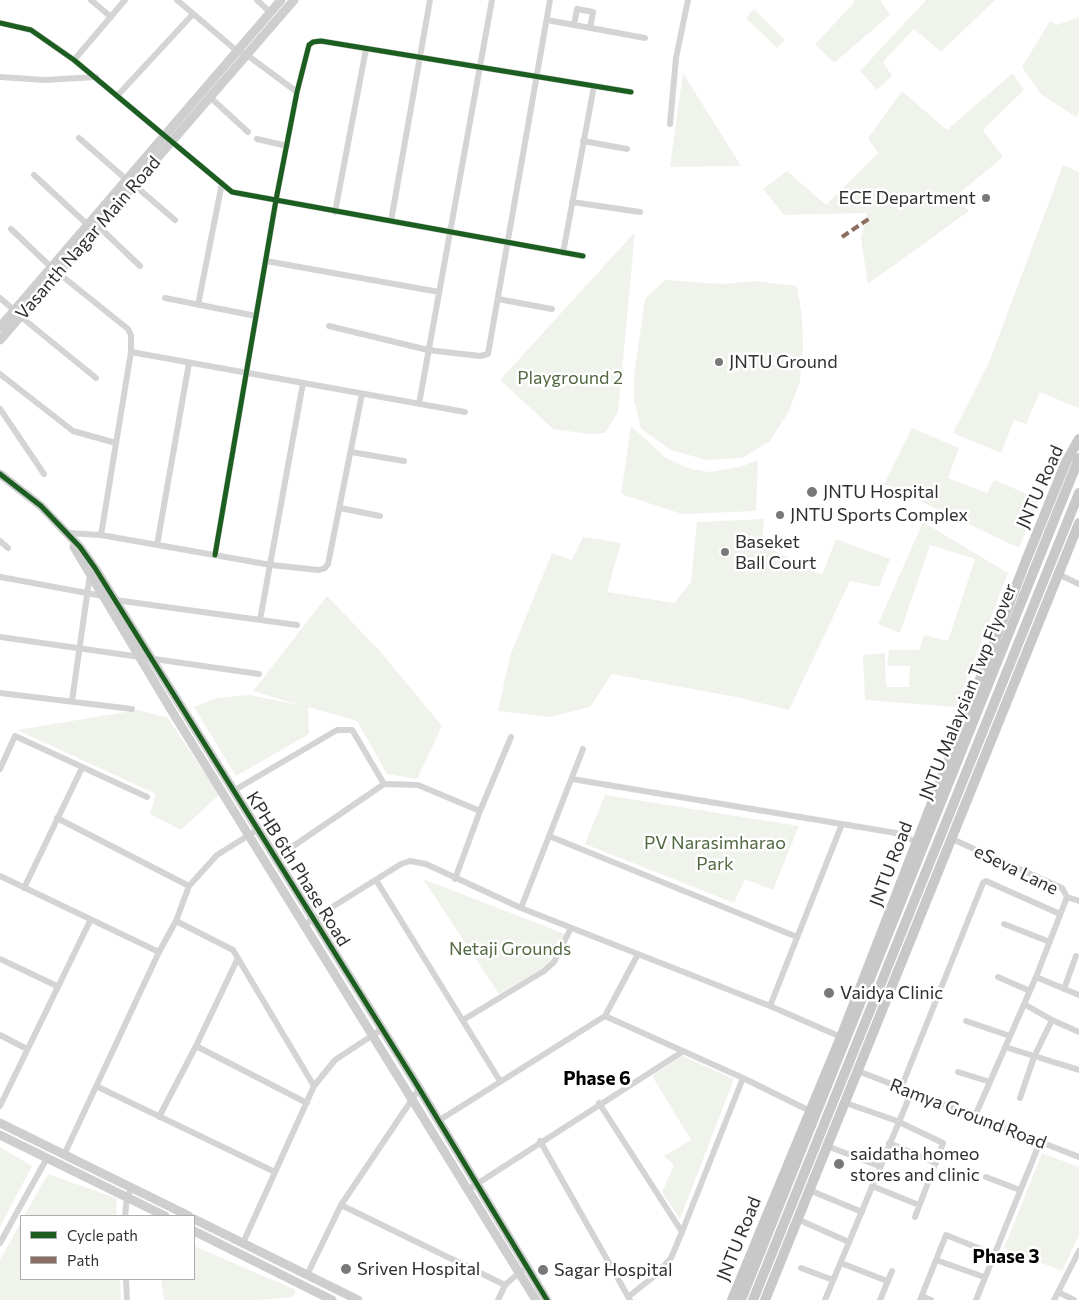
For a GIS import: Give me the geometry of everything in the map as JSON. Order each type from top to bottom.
[{"type":"main road","name":"JNTU Road","points":[[732,1300],[841,1037],[1027,558],[1066,462],[1079,440]]},
{"type":"main road","name":"JNTU Malaysian Twp Flyover","points":[[741,1300],[1079,458]]},
{"type":"main road","name":"JNTU Malaysian Twp Flyover","points":[[753,1300],[1079,493]]},
{"type":"main road","points":[[765,1300],[1079,523]]},
{"type":"main road","points":[[764,1221],[791,1233]]},
{"type":"street","points":[[91,0],[111,17]]},
{"type":"street","points":[[74,60],[125,0]]},
{"type":"street","points":[[177,0],[237,51],[247,56],[297,92]]},
{"type":"street","points":[[257,0],[271,13]]},
{"type":"street","name":"Vasanth Nagar Main Road","points":[[0,340],[18,313],[281,0]]},
{"type":"street","name":"Vasanth Nagar Main Road","points":[[130,182],[172,143],[294,0]]},
{"type":"street","points":[[391,221],[430,0]]},
{"type":"street","points":[[419,404],[478,69],[492,0]]},
{"type":"street","points":[[329,326],[428,350],[480,356],[488,354],[550,0]]},
{"type":"street","points":[[670,124],[676,58],[688,0]]},
{"type":"street","points":[[574,25],[577,10],[593,12],[590,28]]},
{"type":"street","points":[[118,95],[192,14]]},
{"type":"street","points":[[547,20],[645,38]]},
{"type":"street","points":[[0,23],[31,30],[74,60],[232,192],[583,256]]},
{"type":"street","points":[[215,555],[276,200],[307,48],[313,42],[366,49],[420,57],[478,69],[630,92]]},
{"type":"street","points":[[335,212],[366,49]]},
{"type":"street","points":[[0,77],[45,80],[96,77]]},
{"type":"street","points":[[563,253],[594,86]]},
{"type":"street","points":[[211,98],[248,132]]},
{"type":"street","points":[[79,138],[175,220]]},
{"type":"street","points":[[257,139],[287,146]]},
{"type":"street","points":[[583,142],[627,149]]},
{"type":"street","points":[[34,175],[140,266]]},
{"type":"street","points":[[198,305],[222,183]]},
{"type":"street","points":[[572,202],[640,212]]},
{"type":"street","points":[[11,229],[55,270],[128,329],[131,334],[131,352],[101,535]]},
{"type":"street","points":[[266,260],[438,292]]},
{"type":"street","points":[[0,298],[96,378]]},
{"type":"street","points":[[165,298],[256,316]]},
{"type":"street","points":[[498,299],[552,309]]},
{"type":"street","name":"Vasanth Nagar Main Road","points":[[0,327],[18,313]]},
{"type":"street","points":[[131,352],[465,412]]},
{"type":"street","points":[[157,545],[189,363]]},
{"type":"street","points":[[0,374],[73,431],[116,443]]},
{"type":"street","points":[[260,620],[272,565],[303,383]]},
{"type":"street","points":[[67,534],[101,535],[272,565],[319,570],[325,568],[328,564],[340,508],[362,394]]},
{"type":"street","points":[[0,409],[44,474]]},
{"type":"street","points":[[351,452],[404,461]]},
{"type":"street","name":"KPHB 6th Phase Road","points":[[0,474],[41,506],[80,546],[233,791],[253,832],[276,858],[371,1036],[469,1189],[536,1300]]},
{"type":"street","points":[[340,508],[380,516]]},
{"type":"street","name":"KPHB 6th Phase Road","points":[[67,534],[140,658],[309,922],[382,1030],[547,1300]]},
{"type":"street","points":[[0,541],[8,548]]},
{"type":"street","points":[[72,701],[90,574]]},
{"type":"street","points":[[1058,574],[1079,584]]},
{"type":"street","points":[[0,577],[103,596]]},
{"type":"street","points":[[115,600],[297,626]]},
{"type":"street","points":[[0,637],[259,674]]},
{"type":"street","points":[[0,693],[132,709]]},
{"type":"street","points":[[233,791],[337,730],[346,729],[352,730],[384,784]]},
{"type":"street","points":[[0,769],[15,736],[147,797]]},
{"type":"street","points":[[455,878],[511,737]]},
{"type":"street","points":[[521,908],[583,749]]},
{"type":"street","points":[[24,888],[82,768]]},
{"type":"street","points":[[572,779],[896,833],[917,842]]},
{"type":"street","points":[[276,858],[384,784],[418,786],[480,811]]},
{"type":"street","points":[[57,818],[189,886]]},
{"type":"street","points":[[770,1006],[842,824]]},
{"type":"street","points":[[64,1155],[159,952],[176,921],[189,886],[216,855],[253,832]]},
{"type":"street","points":[[549,836],[797,937]]},
{"type":"street","name":"eSeva Lane","points":[[952,839],[1062,888],[1067,897],[1079,902]]},
{"type":"street","points":[[309,922],[401,864],[410,861],[426,864],[521,908],[637,956],[770,1006],[841,1037]]},
{"type":"street","points":[[0,876],[90,921],[159,952]]},
{"type":"street","points":[[376,880],[500,1082]]},
{"type":"street","points":[[902,1088],[983,883],[986,881],[1060,914]]},
{"type":"street","points":[[975,1116],[1036,977],[1067,897]]},
{"type":"street","points":[[0,1106],[90,921]]},
{"type":"street","points":[[176,921],[233,950],[314,1086]]},
{"type":"street","points":[[1004,924],[1050,942]]},
{"type":"street","points":[[463,1020],[554,962],[571,928]]},
{"type":"street","points":[[438,1121],[605,1016],[637,956]]},
{"type":"street","points":[[1064,989],[1076,956]]},
{"type":"street","points":[[159,1116],[196,1046],[238,958]]},
{"type":"street","points":[[0,959],[57,986]]},
{"type":"street","points":[[998,977],[1030,991]]},
{"type":"street","points":[[1036,977],[1079,995]]},
{"type":"street","points":[[1024,1004],[1052,1020],[1079,1032]]},
{"type":"street","points":[[605,1016],[743,1078],[810,1111]]},
{"type":"street","points":[[1020,1098],[1034,1057],[1052,1020]]},
{"type":"street","points":[[966,1021],[1010,1036]]},
{"type":"street","points":[[243,1243],[314,1086],[335,1060],[382,1030]]},
{"type":"street","points":[[0,1035],[27,1049]]},
{"type":"street","points":[[196,1046],[307,1103]]},
{"type":"street","points":[[1005,1048],[1079,1070]]},
{"type":"street","points":[[469,1189],[599,1103],[682,1052]]},
{"type":"street","name":"Ramya Ground Road","points":[[858,1072],[1079,1157]]},
{"type":"street","points":[[958,1072],[990,1082]]},
{"type":"street","points":[[540,1141],[629,1299],[657,1274],[671,1258],[743,1078]]},
{"type":"street","points":[[96,1086],[275,1172]]},
{"type":"street","points":[[308,1275],[341,1205],[419,1089]]},
{"type":"street","points":[[825,1300],[910,1093]]},
{"type":"street","points":[[846,1102],[897,1121],[943,1143],[915,1217]]},
{"type":"street","points":[[599,1103],[682,1232]]},
{"type":"street","points":[[0,1123],[187,1215]]},
{"type":"street","points":[[0,1135],[163,1215]]},
{"type":"street","points":[[976,1300],[993,1254],[1040,1142]]},
{"type":"street","points":[[888,1143],[936,1163]]},
{"type":"street","points":[[827,1146],[879,1166]]},
{"type":"street","points":[[0,1243],[47,1158]]},
{"type":"street","points":[[986,1176],[1020,1190]]},
{"type":"street","points":[[872,1186],[919,1205]]},
{"type":"street","points":[[125,1215],[127,1197],[132,1188]]},
{"type":"street","points":[[809,1190],[862,1212]]},
{"type":"street","points":[[341,1205],[505,1285]]},
{"type":"street","points":[[195,1219],[358,1300]]},
{"type":"street","points":[[797,1219],[849,1242]]},
{"type":"street","points":[[195,1232],[332,1300]]},
{"type":"street","points":[[931,1300],[921,1298],[946,1235],[993,1254]]},
{"type":"street","points":[[1054,1300],[1079,1251]]},
{"type":"street","points":[[936,1260],[984,1277]]},
{"type":"street","points":[[841,1263],[887,1281]]},
{"type":"street","points":[[498,1300],[505,1285],[526,1266]]},
{"type":"street","points":[[801,1268],[833,1280]]},
{"type":"street","points":[[880,1300],[892,1271]]},
{"type":"street","points":[[126,1280],[127,1300]]},
{"type":"street","points":[[1058,1292],[1074,1300]]},
{"type":"green space","points":[[854,0],[880,0],[890,15],[834,63],[815,44],[855,2]]},
{"type":"green space","points":[[926,0],[995,0],[941,52],[914,29],[883,62],[892,76],[877,90],[860,71]]},
{"type":"green space","points":[[754,9],[785,40],[777,48],[746,18]]},
{"type":"green space","points":[[1079,17],[1079,112],[1076,117],[1041,94],[1022,67],[1050,21],[1057,25]]},
{"type":"green space","points":[[683,73],[741,166],[670,167]]},
{"type":"green space","points":[[1013,73],[1024,90],[983,130],[1003,157],[956,196],[969,211],[868,284],[861,239],[867,213],[784,215],[763,189],[787,171],[826,205],[878,153],[868,138],[902,91],[947,130]]},
{"type":"green space","points":[[1063,165],[1079,172],[1079,405],[1078,408],[1040,392],[1026,424],[1014,420],[1001,453],[953,433],[988,365]]},
{"type":"green space","name":"Playground 2","points":[[635,232],[618,412],[605,433],[589,434],[553,429],[500,380]]},
{"type":"green space","name":"JNTU Ground","points":[[665,280],[722,284],[754,281],[797,286],[802,316],[803,347],[800,381],[789,411],[770,441],[742,458],[706,460],[671,450],[641,429],[634,400],[634,376],[645,299]]},
{"type":"green space","points":[[631,426],[666,458],[691,469],[709,472],[740,467],[758,460],[756,511],[682,514],[621,494]]},
{"type":"green space","points":[[912,428],[959,448],[948,478],[987,493],[994,480],[1039,499],[1019,548],[884,484]]},
{"type":"green space","points":[[764,519],[762,544],[822,575],[836,539],[890,559],[879,587],[850,581],[789,710],[736,697],[612,674],[590,707],[549,717],[498,711],[510,656],[552,553],[572,560],[583,537],[621,543],[607,592],[674,603],[691,582],[697,522]]},
{"type":"green space","points":[[923,522],[1008,573],[956,707],[865,700],[863,655],[885,653],[886,687],[909,687],[910,666],[887,666],[889,650],[919,650],[924,635],[948,641],[975,559],[930,545],[900,633],[878,624]]},
{"type":"green space","points":[[327,596],[379,650],[442,726],[417,779],[387,774],[357,721],[308,707],[309,734],[236,776],[194,707],[216,698],[250,695],[303,706],[253,691]]},
{"type":"green space","points":[[138,710],[168,718],[219,795],[181,830],[150,814],[156,794],[17,730]]},
{"type":"green space","name":"PV Narasimharao Park","points":[[605,795],[799,826],[773,890],[745,879],[734,903],[585,844]]},
{"type":"green space","name":"Netaji Grounds","points":[[423,879],[565,934],[561,944],[546,966],[499,994]]},
{"type":"green space","points":[[682,1056],[734,1079],[680,1219],[662,1192],[674,1165],[664,1156],[691,1140],[652,1076]]},
{"type":"green space","points":[[0,1147],[32,1166],[0,1227]]},
{"type":"green space","points":[[1042,1153],[1079,1167],[1079,1235],[1062,1271],[1004,1248]]},
{"type":"green space","points":[[48,1174],[116,1198],[117,1215],[25,1215]]},
{"type":"green space","points":[[20,1224],[20,1280],[120,1280],[121,1300],[0,1300],[0,1260]]},
{"type":"green space","points":[[195,1246],[296,1290],[293,1297],[259,1300],[164,1300],[161,1280],[195,1280]]},
{"type":"marked path","points":[[842,237],[870,218]]},
{"type":"cycle path","points":[[0,23],[31,30],[74,60],[232,192],[583,256]]},
{"type":"cycle path","points":[[215,555],[276,200],[297,92],[309,45],[313,42],[321,41],[631,92]]},
{"type":"cycle path","points":[[0,474],[41,506],[80,547],[95,568],[414,1080],[547,1300]]},
{"type":"place","name":"ECE Department","points":[[986,198]]},
{"type":"place","name":"JNTU Ground","points":[[719,362]]},
{"type":"place","name":"JNTU Hospital","points":[[812,492]]},
{"type":"place","name":"JNTU Sports Complex","points":[[780,515]]},
{"type":"place","name":"Baseket Ball Court","points":[[725,552]]},
{"type":"place","name":"Vaidya Clinic","points":[[829,993]]},
{"type":"place","name":"saidatha homeo stores and clinic","points":[[839,1164]]},
{"type":"place","name":"Sriven Hospital","points":[[346,1269]]},
{"type":"place","name":"Sagar Hospital","points":[[543,1270]]},
{"type":"district","name":"Phase 6","points":[[597,1079]]},
{"type":"district","name":"Phase 3","points":[[1006,1257]]}]
